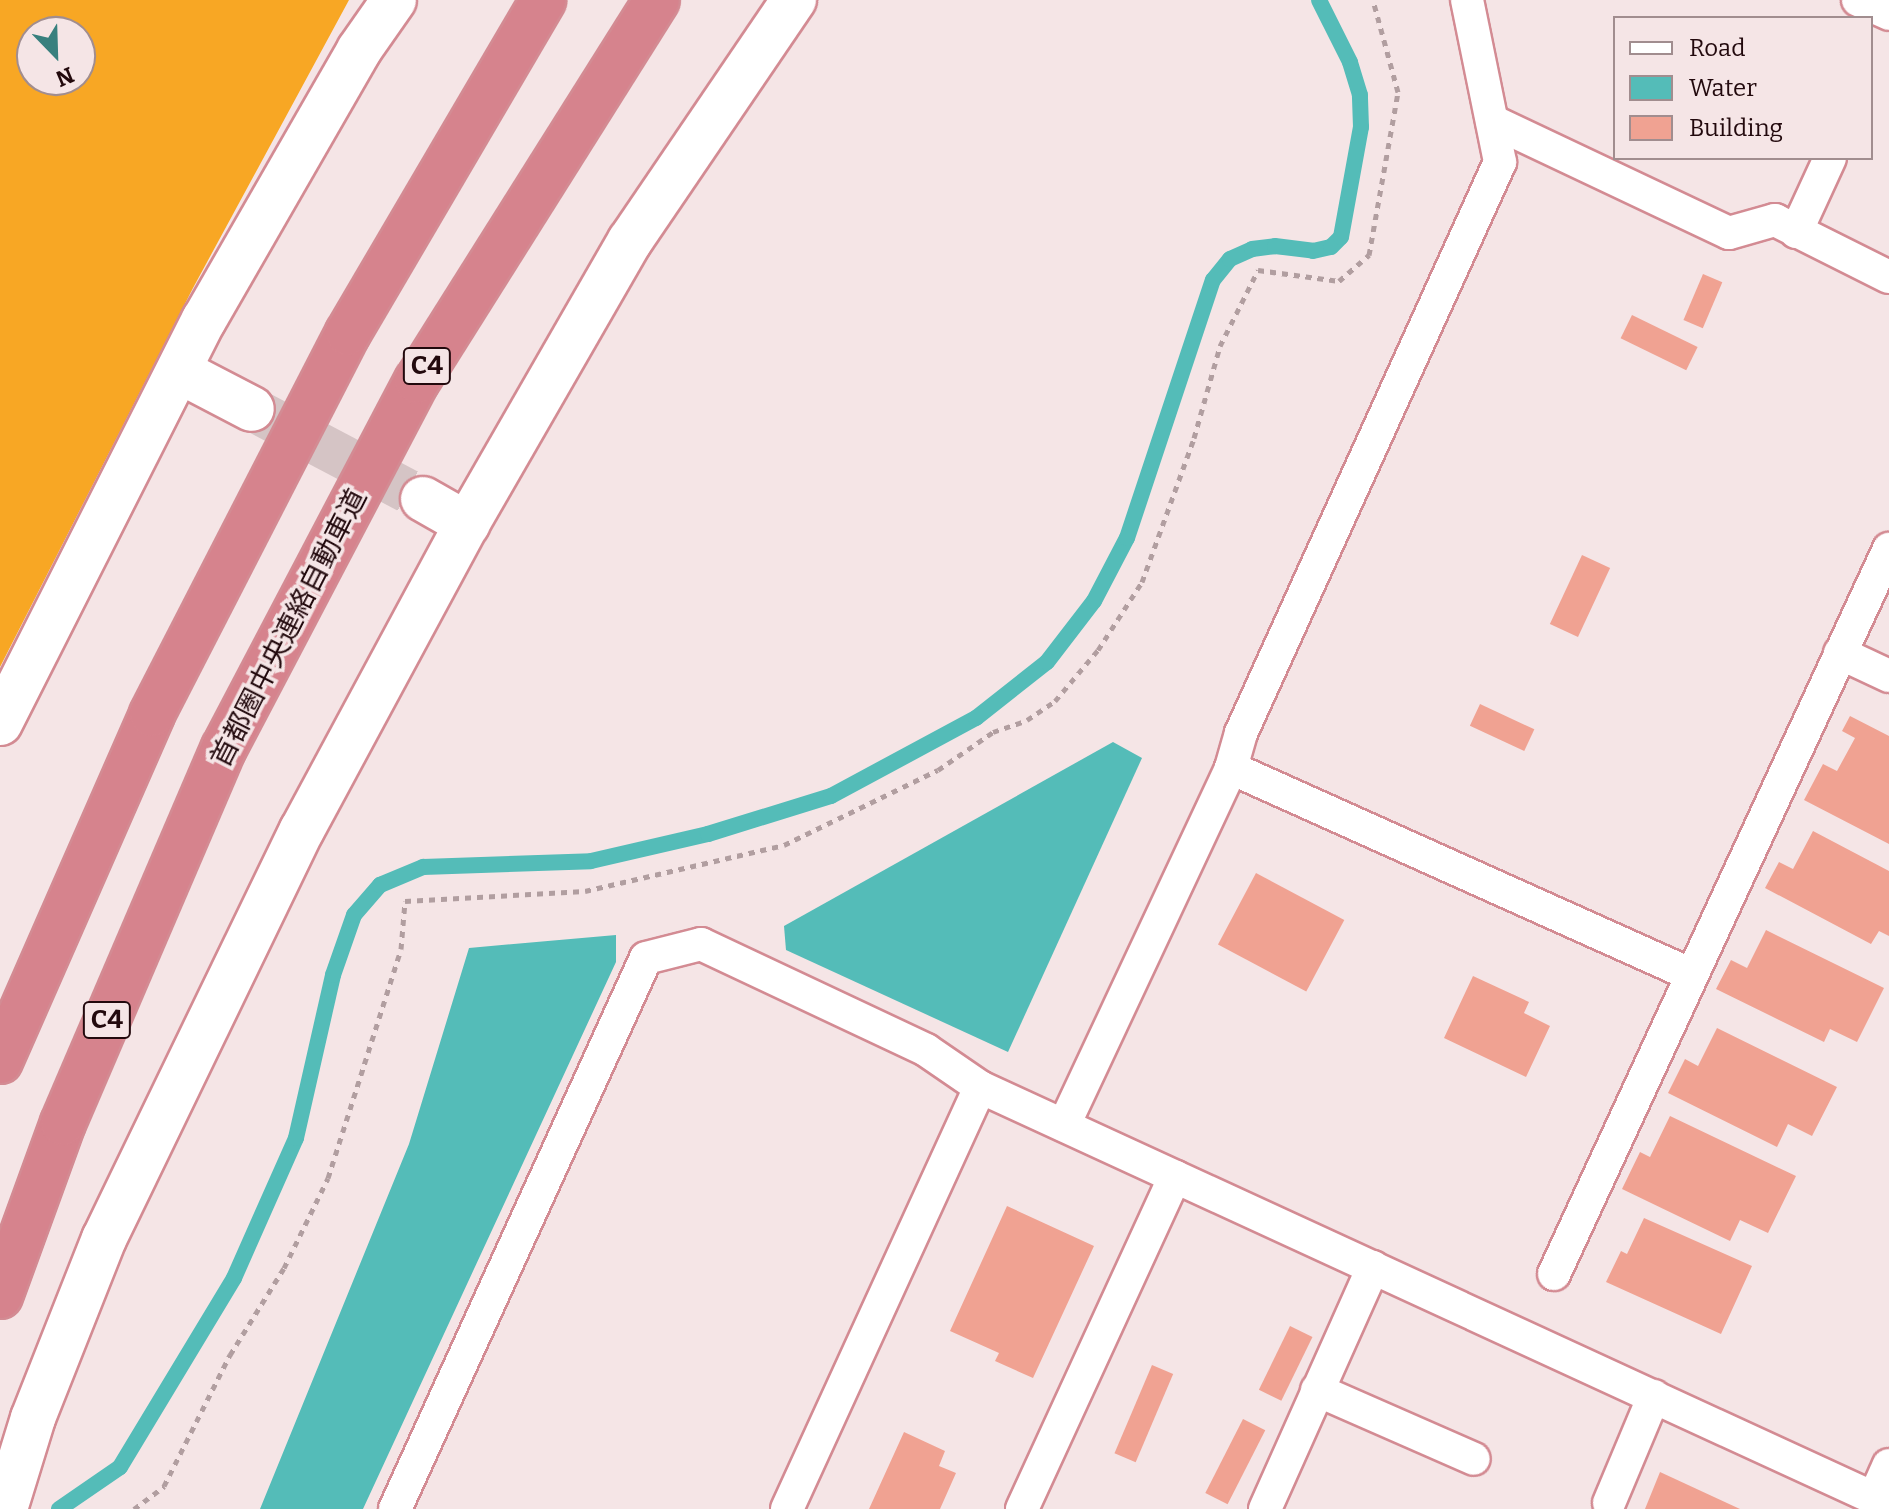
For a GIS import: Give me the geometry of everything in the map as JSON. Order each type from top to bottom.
[{"type":"highway","points":[[0,1061],[152,714],[348,333],[543,0]]},
{"type":"highway","name":"首都圏中央連絡自動車道","points":[[0,1296],[63,1123],[224,748],[417,381],[657,0]]},
{"type":"street","points":[[0,723],[204,320],[359,50],[394,0]]},
{"type":"street","points":[[5,1509],[33,1418],[104,1239],[302,830],[467,524],[630,241],[794,0]]},
{"type":"street","points":[[179,371],[252,409]]},
{"type":"street","points":[[423,499],[467,524]]},
{"type":"lane","points":[[1064,1125],[1231,768],[1241,733],[1500,162],[1467,0]]},
{"type":"lane","points":[[1858,0],[1889,14]]},
{"type":"lane","points":[[1492,121],[1729,233],[1775,220],[1889,277]]},
{"type":"lane","points":[[1796,232],[1829,160]]},
{"type":"lane","points":[[1554,1274],[1889,549]]},
{"type":"lane","points":[[1840,653],[1889,676]]},
{"type":"lane","points":[[1231,768],[1692,975]]},
{"type":"lane","points":[[395,1509],[646,958],[701,944],[926,1050],[980,1087],[1881,1502],[1889,1465]]},
{"type":"lane","points":[[787,1509],[980,1087]]},
{"type":"lane","points":[[1022,1509],[1175,1176]]},
{"type":"lane","points":[[1265,1509],[1373,1267]]},
{"type":"lane","points":[[1317,1390],[1474,1459]]},
{"type":"lane","points":[[1609,1503],[1654,1396]]},
{"type":"path","points":[[134,1509],[164,1486],[230,1355],[284,1268],[328,1178],[401,949],[405,901],[585,891],[784,845],[938,770],[993,732],[1027,720],[1055,701],[1098,650],[1142,582],[1194,438],[1220,346],[1258,270],[1339,281],[1369,255],[1377,231],[1398,92],[1373,0]]},
{"type":"shaded area","points":[[0,0],[349,0],[193,288],[0,667]]},
{"type":"water","points":[[1113,742],[1142,758],[1008,1052],[786,950],[784,926]]},
{"type":"water","points":[[616,935],[616,962],[363,1509],[260,1509],[409,1144],[469,948]]},
{"type":"building","points":[[1703,274],[1722,282],[1703,328],[1683,320]]},
{"type":"building","points":[[1632,315],[1698,347],[1686,370],[1621,338]]},
{"type":"building","points":[[1582,555],[1610,568],[1578,637],[1550,624]]},
{"type":"building","points":[[1480,704],[1534,729],[1524,751],[1470,726]]},
{"type":"building","points":[[1850,716],[1889,736],[1889,844],[1804,800],[1823,764],[1837,771],[1855,738],[1842,731]]},
{"type":"building","points":[[1813,831],[1889,871],[1889,936],[1879,931],[1871,944],[1765,888],[1779,862],[1793,869]]},
{"type":"building","points":[[1256,873],[1344,920],[1306,991],[1218,945]]},
{"type":"building","points":[[1766,930],[1884,988],[1857,1042],[1830,1029],[1824,1042],[1716,989],[1731,960],[1747,968]]},
{"type":"building","points":[[1473,976],[1529,1002],[1524,1013],[1550,1026],[1526,1077],[1444,1038]]},
{"type":"building","points":[[1717,1028],[1837,1087],[1812,1136],[1788,1124],[1777,1147],[1668,1093],[1685,1059],[1698,1066]]},
{"type":"building","points":[[1670,1116],[1796,1176],[1768,1233],[1740,1220],[1730,1241],[1622,1189],[1640,1152],[1650,1157]]},
{"type":"building","points":[[1007,1206],[1094,1246],[1033,1378],[995,1361],[999,1353],[950,1331]]},
{"type":"building","points":[[1644,1218],[1752,1266],[1721,1334],[1606,1282],[1621,1251],[1627,1254]]},
{"type":"building","points":[[1290,1326],[1312,1337],[1281,1401],[1259,1390]]},
{"type":"building","points":[[1152,1365],[1173,1374],[1136,1462],[1114,1453]]},
{"type":"building","points":[[1243,1419],[1265,1430],[1228,1504],[1205,1493]]},
{"type":"building","points":[[904,1432],[945,1451],[939,1466],[956,1473],[940,1509],[869,1509]]},
{"type":"building","points":[[1660,1472],[1740,1509],[1645,1509]]},
{"type":"waterway","points":[[59,1509],[120,1467],[234,1278],[296,1138],[333,975],[354,915],[380,885],[423,867],[591,861],[708,834],[831,796],[976,718],[1047,662],[1094,601],[1127,538],[1213,280],[1230,259],[1252,249],[1275,246],[1313,251],[1331,247],[1341,237],[1361,127],[1360,95],[1350,62],[1319,0]]},
{"type":"tunnel","points":[[252,409],[423,499]]}]
